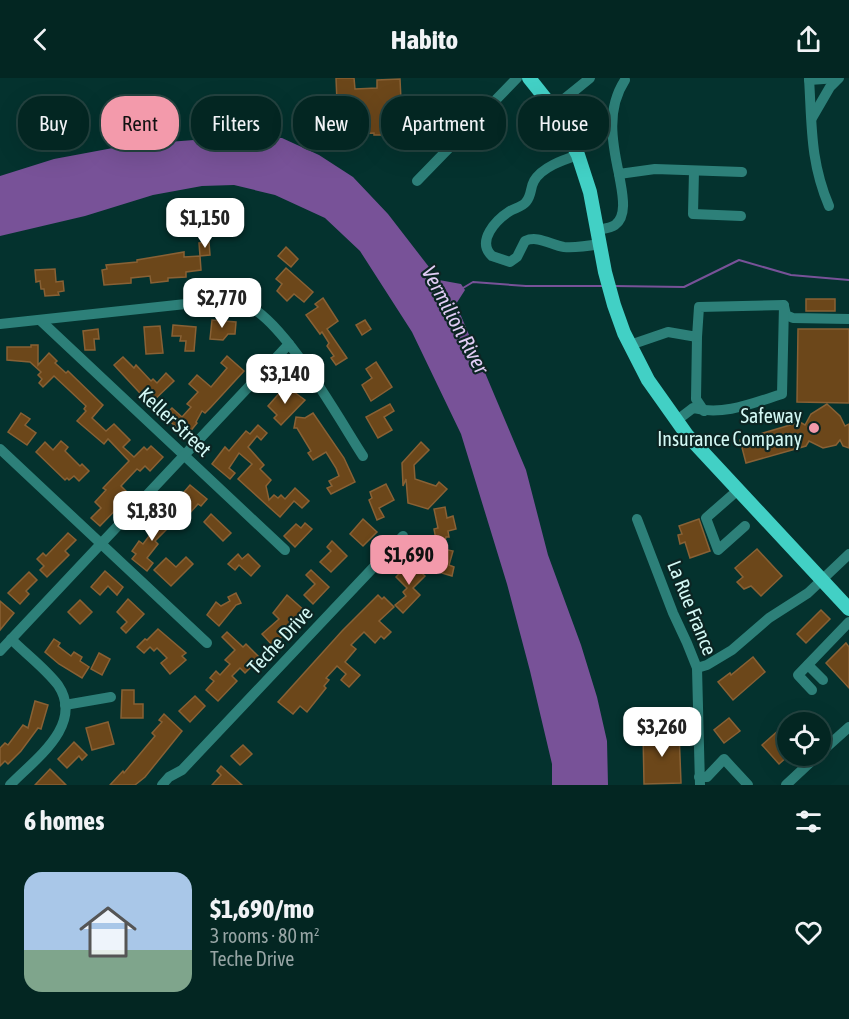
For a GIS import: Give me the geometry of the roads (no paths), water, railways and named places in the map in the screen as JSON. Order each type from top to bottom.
[{"type":"main road","points":[[529,78],[543,96]]},
{"type":"main road","points":[[575,150],[590,192],[605,272],[614,305],[630,345],[648,380],[676,421],[849,609]]},
{"type":"street","points":[[417,181],[517,78]]},
{"type":"street","points":[[568,96],[590,78]]},
{"type":"street","points":[[830,206],[815,165],[809,79],[838,78]]},
{"type":"street","points":[[811,121],[825,94],[838,78]]},
{"type":"street","points":[[578,155],[561,161],[539,175],[534,180],[532,193],[527,202],[501,218],[487,237],[486,246],[492,256],[510,262],[517,257],[528,239],[538,239],[566,247],[580,247],[598,237],[621,219],[623,209],[612,120],[617,92],[625,79]]},
{"type":"street","points":[[619,174],[655,170],[742,172]]},
{"type":"street","points":[[694,171],[693,214],[741,216]]},
{"type":"street","points":[[0,324],[195,303],[238,302],[255,309],[289,344],[363,456]]},
{"type":"street","points":[[784,305],[786,315],[810,324],[845,323]]},
{"type":"street","points":[[704,411],[696,399],[699,307],[784,305]]},
{"type":"street","points":[[676,421],[693,408],[704,411],[726,411],[782,393],[784,305]]},
{"type":"street","name":"Keller Street","points":[[40,320],[285,550]]},
{"type":"street","points":[[630,345],[669,332],[697,337]]},
{"type":"street","points":[[0,651],[289,344]]},
{"type":"street","points":[[0,449],[207,643]]},
{"type":"street","points":[[738,490],[706,518],[718,549],[745,526]]},
{"type":"street","name":"La Rue France","points":[[638,519],[673,613],[697,669],[699,781]]},
{"type":"street","name":"Teche Drive","points":[[162,785],[169,777],[182,770],[403,536]]},
{"type":"street","points":[[697,669],[707,666],[732,650],[769,618],[796,602],[822,581],[849,554]]},
{"type":"street","points":[[813,690],[798,675],[849,622]]},
{"type":"street","points":[[10,785],[56,738],[65,718],[65,705],[57,685],[11,639]]},
{"type":"street","points":[[808,665],[823,680]]},
{"type":"street","points":[[65,705],[111,697]]},
{"type":"street","points":[[831,743],[849,727]]},
{"type":"street","points":[[699,781],[724,759],[748,785]]},
{"type":"street","points":[[786,785],[806,766]]},
{"type":"street","name":"Teche Drive","points":[[175,785],[182,770]]},
{"type":"water","name":"Vermilion River","points":[[282,138],[293,143],[293,150],[308,150],[319,155],[353,177],[388,214],[439,280],[461,284],[465,290],[456,304],[526,470],[548,555],[581,645],[597,697],[607,741],[608,785],[552,785],[552,764],[530,671],[507,584],[461,434],[412,332],[360,251],[325,218],[275,195],[234,185],[202,186],[153,195],[85,216],[0,236],[0,176],[54,159],[102,150],[179,150],[179,141],[191,140],[191,150],[281,150]]},
{"type":"waterway","points":[[614,286],[684,287],[739,260],[791,275],[849,280]]},
{"type":"waterway","name":"Vermilion River","points":[[463,288],[473,282],[526,286],[603,286]]},
{"type":"place","name":"Safeway Insurance Company","points":[[814,428]]}]
